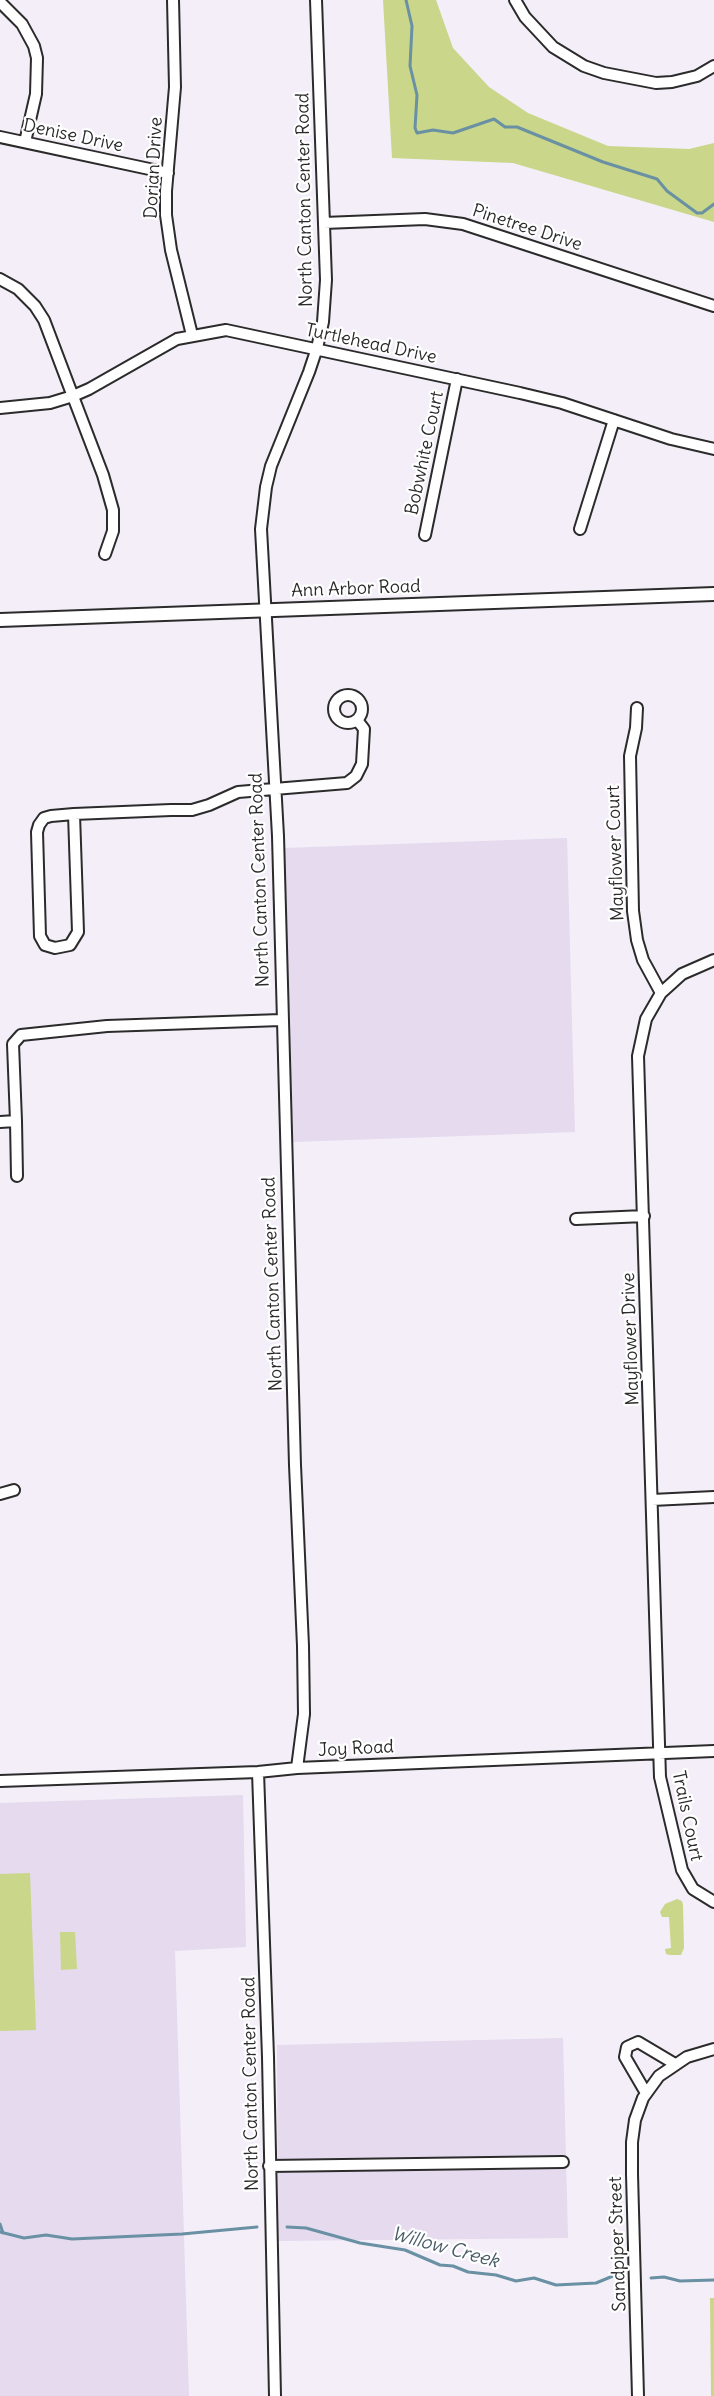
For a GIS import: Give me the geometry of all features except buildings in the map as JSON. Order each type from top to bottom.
[{"type":"main road","name":"Ann Arbor Road","points":[[0,620],[714,594]]},
{"type":"street","name":"Dorian Drive","points":[[173,0],[176,87],[166,200],[168,230],[192,335]]},
{"type":"street","name":"North Canton Center Road","points":[[297,1768],[304,1714],[303,1652],[295,1465],[278,836],[261,529],[266,487],[276,451],[317,348],[325,296],[316,0]]},
{"type":"street","points":[[515,0],[525,17],[553,47],[584,66],[604,73],[656,83],[672,82],[697,76],[714,66]]},
{"type":"street","points":[[0,2],[22,24],[31,40],[37,58],[36,94],[25,142]]},
{"type":"street","name":"Denise Drive","points":[[0,137],[168,173]]},
{"type":"street","name":"Pinetree Drive","points":[[324,223],[425,219],[463,224],[714,306]]},
{"type":"street","points":[[0,278],[25,295],[40,313],[73,396],[103,475],[113,510],[114,531],[105,554]]},
{"type":"street","name":"Turtlehead Drive","points":[[0,408],[50,403],[73,396],[89,390],[163,346],[192,335],[216,331],[235,331],[554,401],[671,439],[714,449]]},
{"type":"street","name":"Bobwhite Court","points":[[425,535],[457,379]]},
{"type":"street","points":[[580,530],[614,420]]},
{"type":"street","name":"Mayflower Court","points":[[637,708],[636,728],[630,756],[633,917],[643,960],[661,993]]},
{"type":"street","points":[[74,814],[78,932],[70,945],[55,948],[46,945],[40,936],[37,832],[39,825],[48,817],[74,814],[192,810],[209,805],[238,792],[274,788],[340,785],[352,780],[359,772],[364,749],[364,729],[357,720]]},
{"type":"street","name":"Mayflower Drive","points":[[660,1752],[638,1049],[646,1019],[661,993],[682,974],[714,960]]},
{"type":"street","points":[[18,1176],[13,1044],[21,1035],[107,1026],[282,1020]]},
{"type":"street","points":[[0,1122],[16,1122]]},
{"type":"street","points":[[576,1219],[644,1216]]},
{"type":"street","points":[[0,1494],[14,1490]]},
{"type":"street","points":[[652,1500],[714,1497]]},
{"type":"street","name":"Joy Road","points":[[0,1781],[258,1772],[297,1768],[714,1750]]},
{"type":"street","name":"Trails Court","points":[[660,1752],[660,1777],[682,1870],[686,1880],[695,1890],[714,1902]]},
{"type":"street","name":"North Canton Center Road","points":[[258,1772],[275,2396]]},
{"type":"street","points":[[646,2093],[625,2057],[626,2047],[638,2042],[675,2064]]},
{"type":"street","name":"Sandpiper Street","points":[[638,2396],[632,2142],[635,2120],[646,2093],[659,2076],[675,2064],[697,2053],[714,2049]]},
{"type":"street","points":[[269,2166],[563,2162]]},
{"type":"shaded area","points":[[567,838],[575,1132],[293,1142],[284,848]]},
{"type":"shaded area","points":[[243,1795],[246,1947],[175,1951],[189,2396],[0,2396],[0,1803]]},
{"type":"shaded area","points":[[563,2038],[568,2238],[278,2241],[277,2045]]},
{"type":"green space","points":[[383,0],[436,0],[453,48],[489,87],[528,113],[608,146],[689,149],[714,143],[714,222],[513,163],[392,158]]},
{"type":"green space","points":[[30,1873],[36,2030],[0,2031],[0,1874]]},
{"type":"green space","points":[[677,1899],[682,1901],[683,1905],[684,1948],[681,1955],[670,1955],[666,1954],[665,1949],[671,1948],[669,1917],[662,1917],[660,1912],[665,1904]]},
{"type":"green space","points":[[60,1932],[75,1932],[77,1969],[61,1970]]},
{"type":"green space","points":[[710,2298],[714,2298],[714,2396],[711,2396]]},
{"type":"waterway","points":[[406,0],[412,26],[410,66],[417,95],[415,128],[417,133],[433,130],[453,133],[494,119],[505,127],[517,127],[603,162],[657,179],[667,191],[697,213],[702,213],[714,204]]},
{"type":"waterway","name":"Willow Creek","points":[[0,2224],[3,2233]]},
{"type":"waterway","name":"Willow Creek","points":[[0,2232],[24,2238],[46,2235],[72,2239],[182,2234],[257,2227]]},
{"type":"waterway","name":"Willow Creek","points":[[287,2227],[306,2228],[360,2243],[405,2250],[440,2265],[453,2266],[468,2272],[496,2275],[516,2281],[534,2278],[556,2285],[596,2283],[613,2276],[623,2279]]},
{"type":"waterway","name":"Willow Creek","points":[[651,2278],[664,2277],[680,2281],[714,2280]]}]
